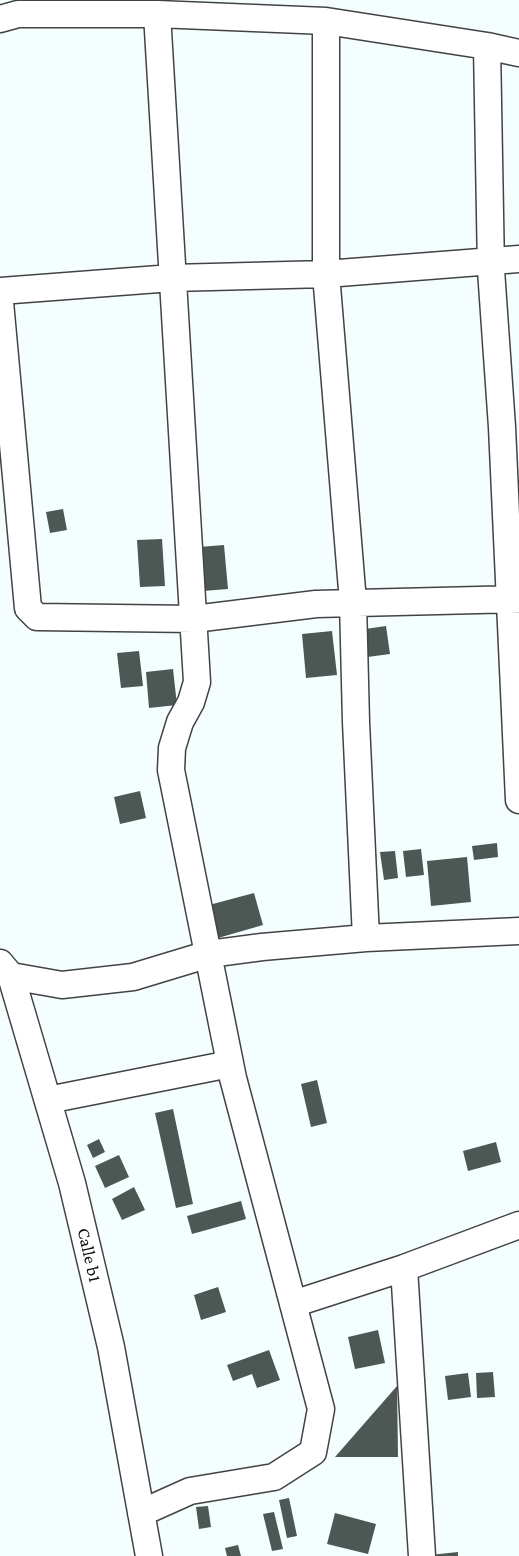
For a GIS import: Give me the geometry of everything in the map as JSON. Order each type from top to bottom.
[{"type":"street","points":[[0,19],[18,14],[157,14],[326,21],[487,46],[519,53]]},
{"type":"street","points":[[141,1513],[190,1491],[274,1477],[313,1452],[322,1408],[230,1064],[171,770],[172,748],[180,722],[191,702],[197,682],[157,14]]},
{"type":"street","points":[[326,21],[326,274],[353,602],[357,768],[366,938]]},
{"type":"street","points":[[487,46],[491,260],[514,599],[519,800]]},
{"type":"street","points":[[0,291],[172,278],[326,274],[519,259]]},
{"type":"street","points":[[0,302],[28,608],[37,617],[194,619],[353,602],[514,599]]},
{"type":"street","points":[[6,969],[62,985],[133,977],[209,954],[262,946],[366,938],[519,931]]},
{"type":"street","name":"Calle b1","points":[[6,969],[48,1100],[72,1183],[111,1347],[149,1556]]},
{"type":"street","points":[[48,1100],[230,1064]]},
{"type":"street","points":[[293,1304],[404,1268],[519,1225]]},
{"type":"street","points":[[404,1268],[422,1556]]},
{"type":"building","points":[[63,509],[67,530],[50,533],[46,512]]},
{"type":"building","points":[[162,539],[165,586],[140,587],[137,540]]},
{"type":"building","points":[[224,545],[228,589],[203,591],[199,547]]},
{"type":"building","points":[[386,626],[390,654],[360,658],[358,630]]},
{"type":"building","points":[[332,631],[337,675],[306,678],[302,634]]},
{"type":"building","points":[[139,651],[143,686],[121,688],[117,653]]},
{"type":"building","points":[[173,669],[177,705],[149,708],[146,672]]},
{"type":"building","points":[[140,791],[146,818],[120,824],[114,797]]},
{"type":"building","points":[[497,843],[498,857],[474,860],[472,846]]},
{"type":"building","points":[[421,849],[424,875],[406,877],[403,851]]},
{"type":"building","points":[[395,851],[398,878],[384,880],[380,852]]},
{"type":"building","points":[[467,857],[471,902],[431,906],[427,861]]},
{"type":"building","points":[[254,893],[263,925],[218,938],[209,905]]},
{"type":"building","points":[[317,1080],[327,1123],[311,1127],[301,1084]]},
{"type":"building","points":[[173,1109],[193,1204],[176,1208],[155,1113]]},
{"type":"building","points":[[99,1139],[105,1152],[93,1158],[87,1145]]},
{"type":"building","points":[[496,1142],[501,1162],[468,1171],[463,1151]]},
{"type":"building","points":[[119,1155],[129,1177],[105,1188],[95,1166]]},
{"type":"building","points":[[134,1187],[145,1210],[122,1220],[112,1199]]},
{"type":"building","points":[[241,1201],[246,1219],[192,1234],[187,1216]]},
{"type":"building","points":[[218,1287],[226,1312],[201,1320],[194,1295]]},
{"type":"building","points":[[378,1330],[385,1363],[355,1369],[348,1337]]},
{"type":"building","points":[[269,1350],[280,1380],[257,1388],[252,1374],[233,1381],[227,1365]]},
{"type":"building","points":[[493,1372],[495,1397],[477,1398],[476,1373]]},
{"type":"building","points":[[468,1373],[471,1397],[448,1400],[445,1376]]},
{"type":"building","points":[[397,1386],[398,1457],[335,1457]]},
{"type":"building","points":[[289,1498],[297,1536],[287,1538],[279,1500]]},
{"type":"building","points":[[208,1506],[211,1527],[199,1529],[196,1507]]},
{"type":"building","points":[[274,1512],[283,1549],[272,1551],[263,1514]]},
{"type":"building","points":[[335,1513],[376,1524],[368,1554],[327,1544]]},
{"type":"building","points":[[238,1545],[241,1556],[227,1556],[225,1548]]},
{"type":"building","points":[[458,1552],[458,1556],[430,1555]]}]
